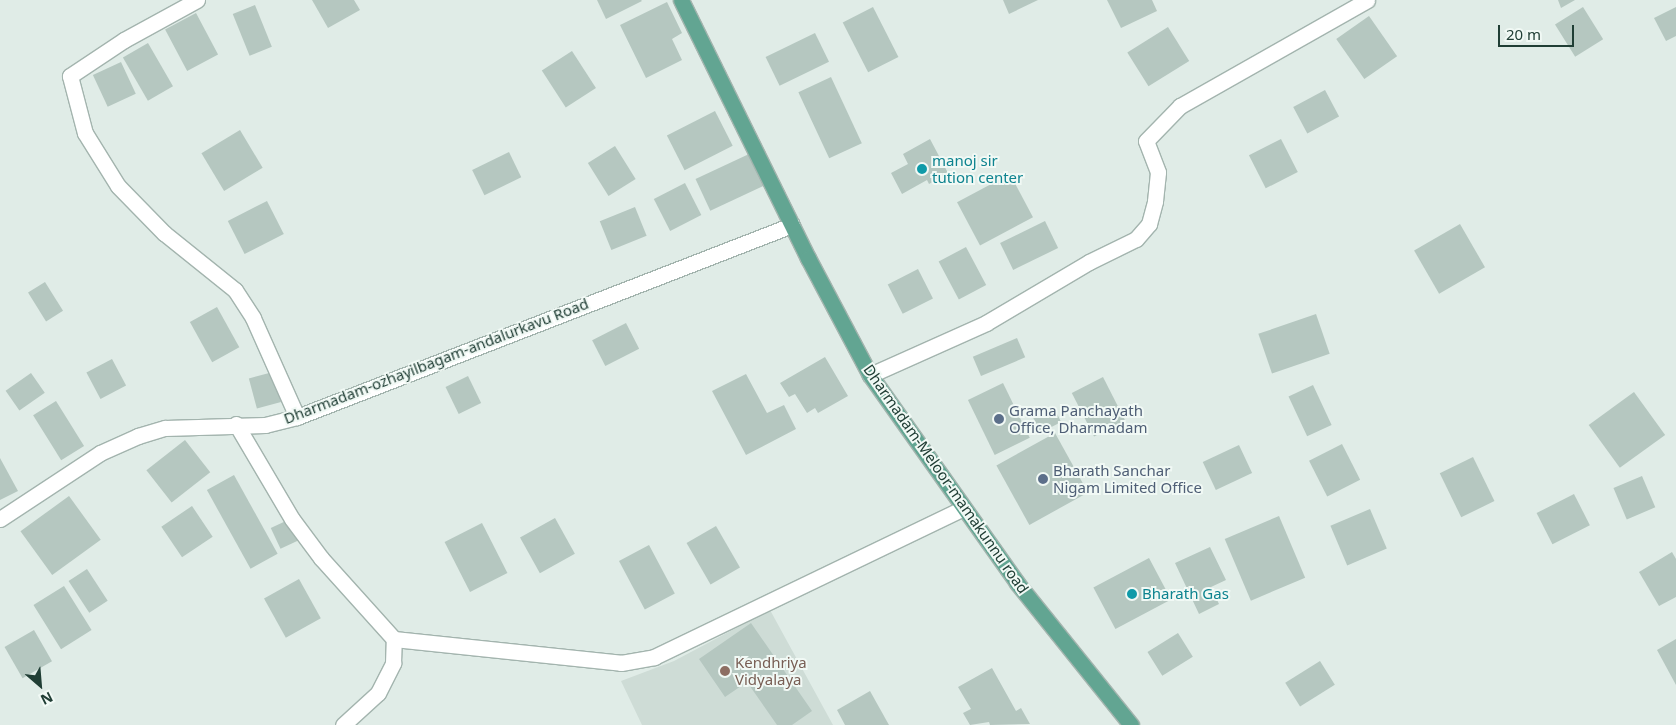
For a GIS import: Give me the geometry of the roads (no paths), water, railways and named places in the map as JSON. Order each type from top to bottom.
[{"type":"main road","name":"Dharmadam-Meloor-mamakunnu road","points":[[681,0],[792,225],[870,375],[1018,583],[1131,725]]},
{"type":"street","points":[[197,0],[124,40],[70,76],[85,134],[118,186],[164,233],[235,290],[253,318],[297,417]]},
{"type":"street","points":[[870,375],[986,323],[1089,262],[1136,240],[1149,224],[1156,192],[1158,172],[1146,141],[1166,120],[1180,106],[1229,76],[1367,0]]},
{"type":"street","name":"Dharmadam-ozhayilbagam-andalurkavu Road","points":[[0,519],[100,453],[138,436],[165,428],[236,424],[265,425],[297,417],[792,225]]},
{"type":"street","points":[[236,424],[292,519],[321,558],[394,639],[621,663],[654,658],[963,508]]},
{"type":"street","points":[[343,725],[378,693],[393,663],[394,639]]},
{"type":"place","name":"manoj sir tution center","points":[[922,169]]},
{"type":"place","name":"Grama Panchayath Office, Dharmadam","points":[[999,419]]},
{"type":"place","name":"Bharath Sanchar Nigam Limited Office","points":[[1043,479]]},
{"type":"place","name":"Bharath Gas","points":[[1132,594]]},
{"type":"place","name":"Kendhriya Vidyalaya","points":[[725,671]]}]
